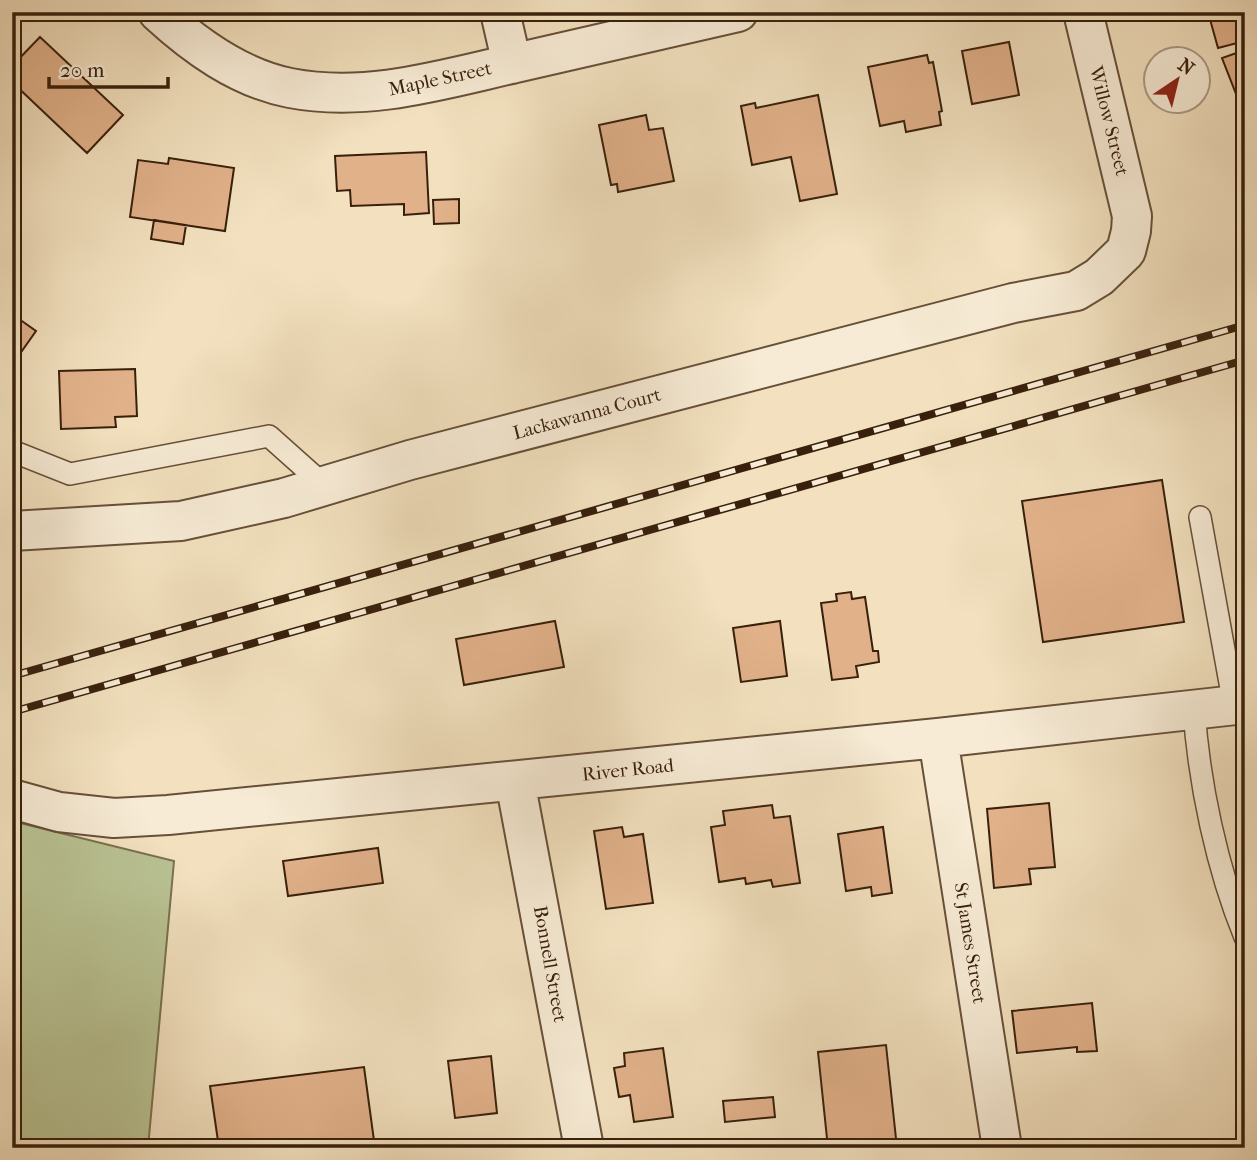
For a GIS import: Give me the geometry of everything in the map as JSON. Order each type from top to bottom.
[{"type":"street","name":"Maple Street","points":[[158,12],[190,41],[236,70],[288,88],[342,94],[378,92],[738,12]]},
{"type":"street","points":[[500,12],[513,64]]},
{"type":"street","name":"Willow Street","points":[[1083,12],[1132,216],[1131,230]]},
{"type":"street","name":"Lackawanna Court","points":[[12,531],[181,521],[284,498],[410,460],[1013,303],[1076,291],[1099,276],[1126,251],[1131,230]]},
{"type":"street","name":"River Road","points":[[12,799],[60,812],[114,818],[168,815],[1239,705]]},
{"type":"street","name":"St James Street","points":[[938,738],[1002,1148]]},
{"type":"street","name":"Bonnell Street","points":[[515,781],[583,1148]]},
{"type":"lane","points":[[12,451],[70,474],[269,436],[324,486]]},
{"type":"lane","points":[[1200,517],[1239,705]]},
{"type":"lane","points":[[1194,709],[1199,767],[1232,905],[1245,937]]},
{"type":"green space","points":[[12,821],[174,861],[148,1148],[12,1148]]},
{"type":"building","points":[[1208,12],[1245,12],[1245,41],[1218,48]]},
{"type":"building","points":[[40,37],[123,115],[87,153],[12,82],[12,66]]},
{"type":"building","points":[[1009,42],[1019,95],[972,104],[962,51]]},
{"type":"building","points":[[1245,50],[1245,117],[1222,58]]},
{"type":"building","points":[[927,55],[929,63],[933,62],[942,111],[939,112],[941,125],[906,132],[904,121],[880,126],[868,67]]},
{"type":"building","points":[[818,95],[837,194],[800,201],[791,157],[752,165],[741,106],[755,103],[756,108]]},
{"type":"building","points":[[646,115],[649,130],[663,128],[674,181],[618,192],[617,184],[611,185],[599,125]]},
{"type":"building","points":[[426,152],[429,213],[404,215],[404,204],[351,206],[350,190],[337,191],[335,156]]},
{"type":"building","points":[[169,158],[234,168],[225,231],[130,217],[138,160],[168,164]]},
{"type":"building","points":[[459,199],[459,223],[434,224],[433,200]]},
{"type":"building","points":[[154,220],[186,225],[183,244],[151,239]]},
{"type":"building","points":[[12,314],[36,331],[12,365]]},
{"type":"building","points":[[135,369],[137,416],[115,417],[116,427],[61,429],[59,371]]},
{"type":"building","points":[[1162,480],[1184,622],[1043,642],[1022,501]]},
{"type":"building","points":[[851,592],[852,599],[865,597],[873,651],[878,651],[879,662],[856,666],[858,677],[832,680],[821,603],[837,601],[836,594]]},
{"type":"building","points":[[555,621],[564,667],[464,685],[456,639]]},
{"type":"building","points":[[780,621],[787,676],[741,682],[733,628]]},
{"type":"building","points":[[1049,803],[1055,867],[1029,869],[1031,884],[994,888],[987,809]]},
{"type":"building","points":[[772,805],[774,818],[790,816],[800,883],[773,887],[771,880],[746,884],[745,878],[719,882],[711,827],[725,825],[723,811]]},
{"type":"building","points":[[622,827],[624,837],[643,834],[653,903],[606,909],[594,831]]},
{"type":"building","points":[[883,827],[892,893],[872,896],[871,887],[846,891],[838,834]]},
{"type":"building","points":[[378,848],[383,883],[288,896],[283,861]]},
{"type":"building","points":[[1092,1003],[1097,1051],[1077,1052],[1077,1047],[1017,1053],[1012,1011]]},
{"type":"building","points":[[886,1045],[897,1148],[828,1148],[818,1052]]},
{"type":"building","points":[[663,1048],[673,1117],[634,1122],[630,1095],[619,1097],[614,1068],[625,1066],[624,1053]]},
{"type":"building","points":[[491,1056],[497,1113],[455,1118],[448,1061]]},
{"type":"building","points":[[364,1067],[375,1148],[219,1148],[210,1086]]},
{"type":"building","points":[[773,1097],[775,1117],[725,1122],[723,1101]]},
{"type":"railway","points":[[12,676],[1245,325]]},
{"type":"railway","points":[[12,712],[1245,360]]}]
